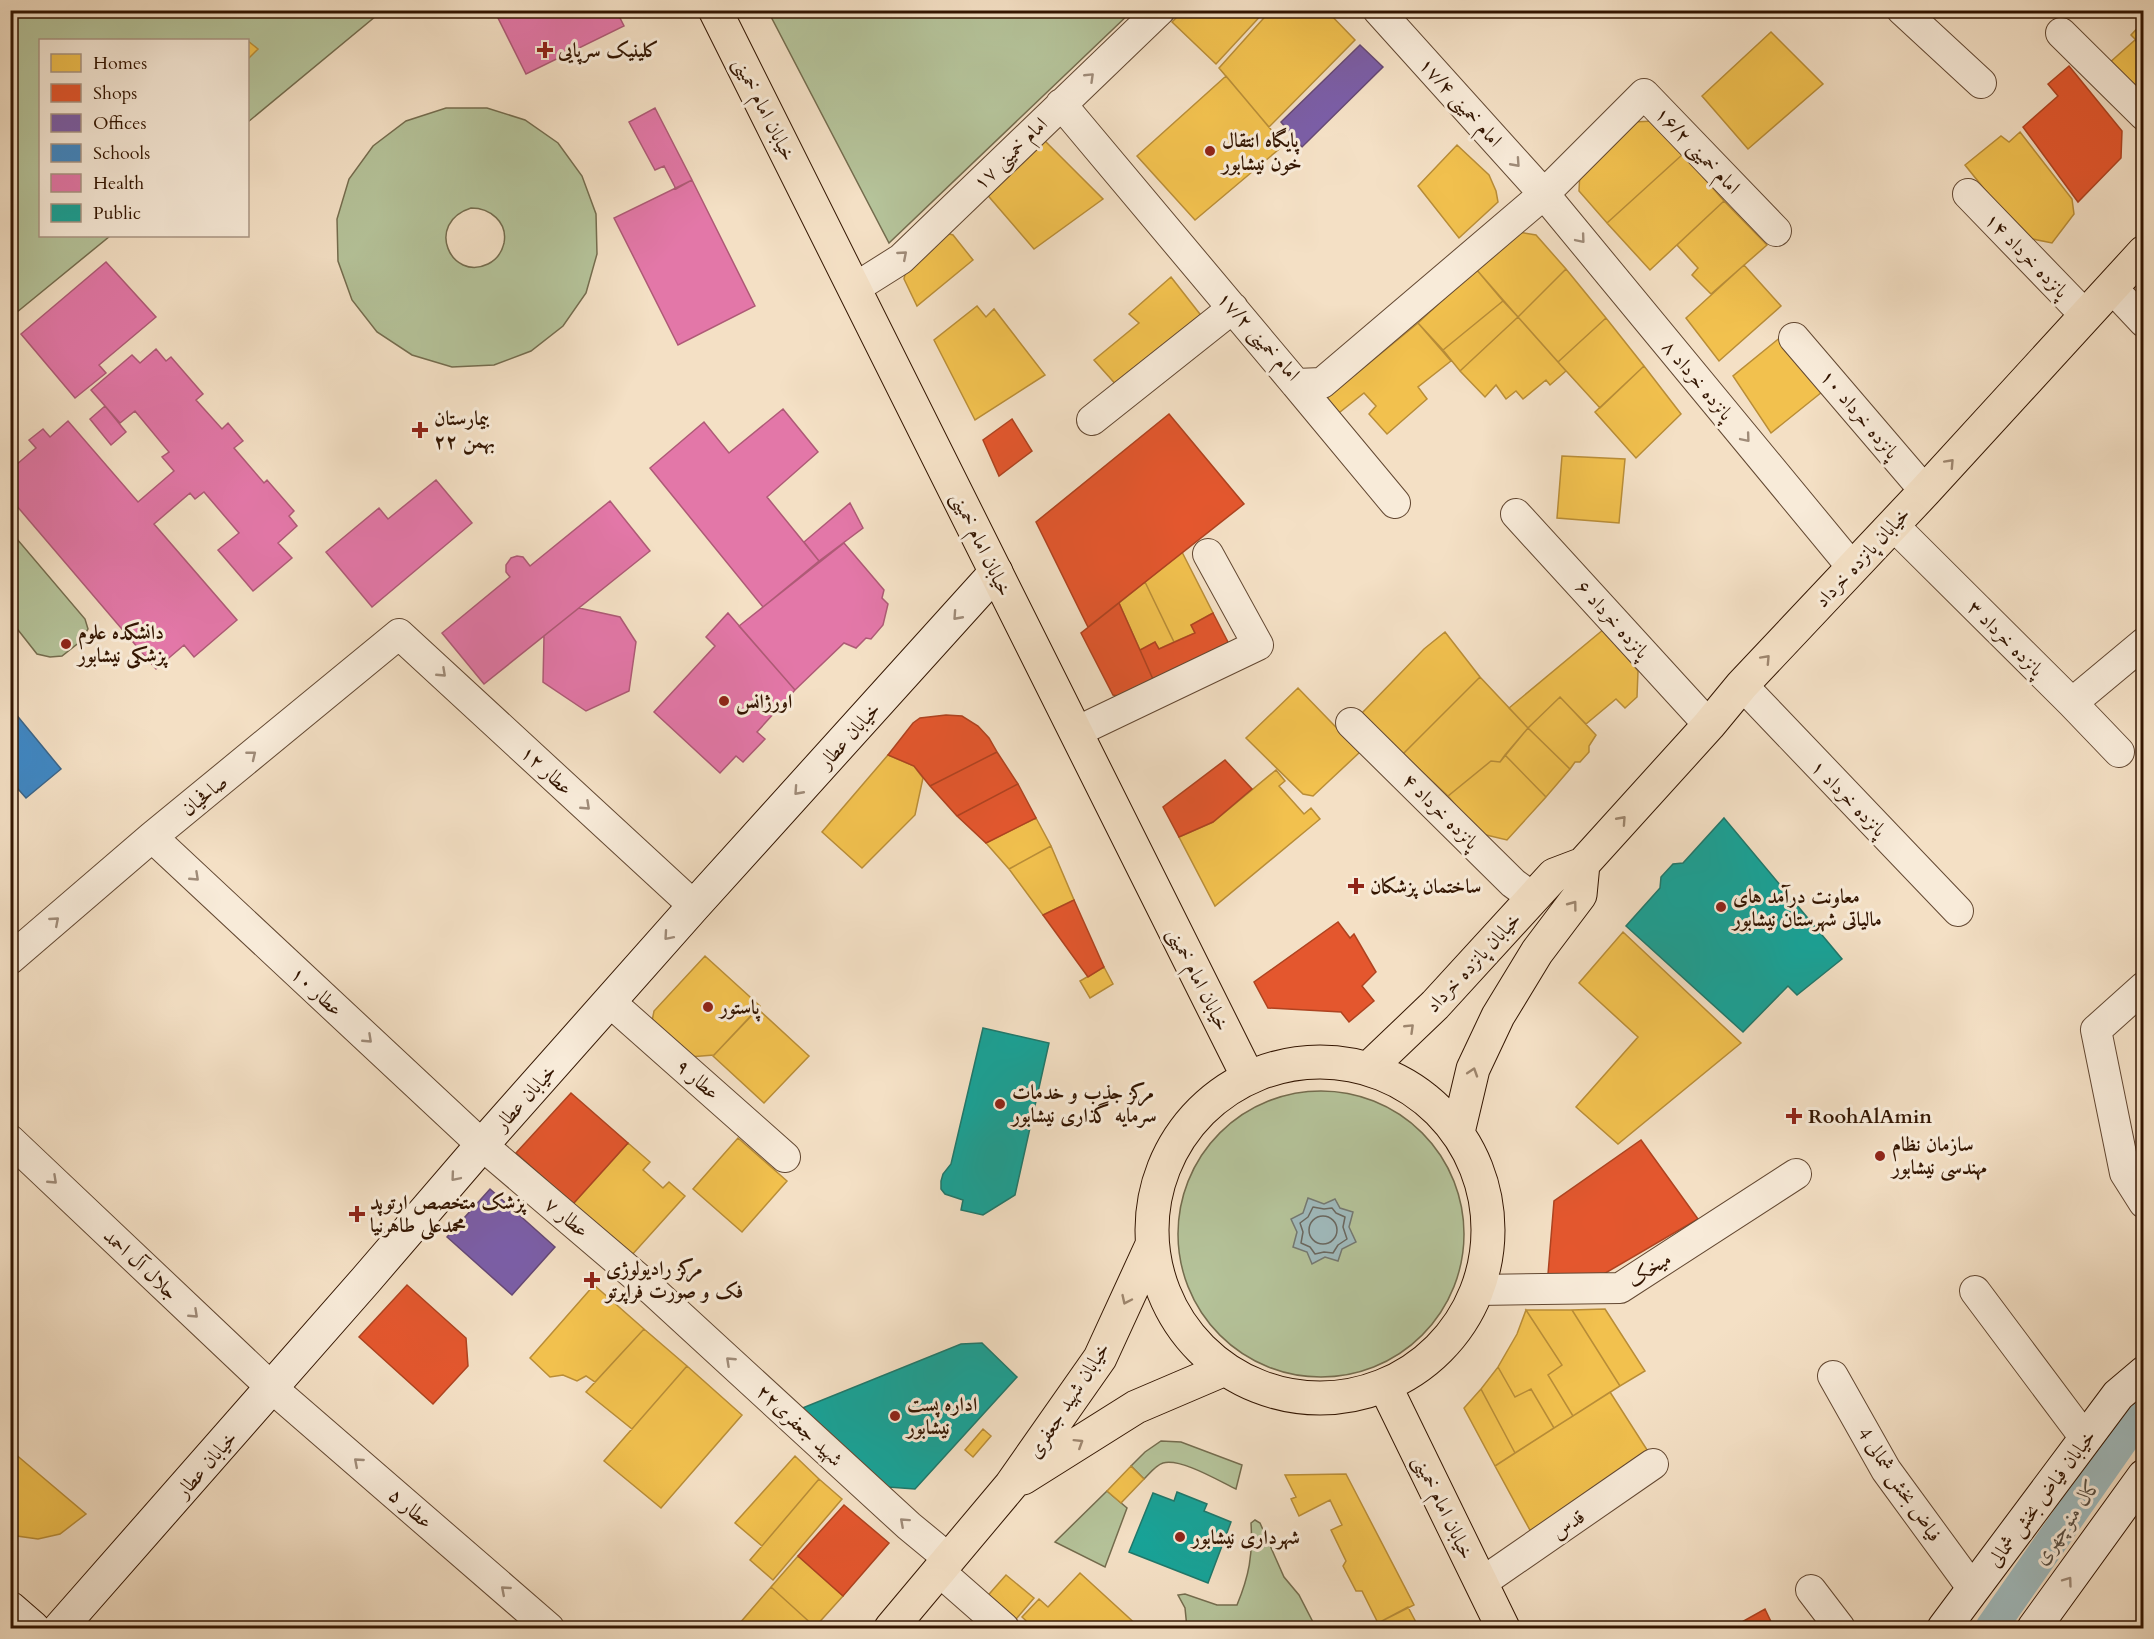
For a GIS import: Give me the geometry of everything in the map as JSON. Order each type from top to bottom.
[{"type":"main road","name":"خیابان امام خمینی","points":[[715,10],[1248,1077]]},
{"type":"main road","name":"خیابان پانزده خرداد","points":[[1368,1069],[1435,1005],[1554,875],[1583,864],[1709,725],[1742,685],[2144,252]]},
{"type":"main road","name":"خیابان پانزده خرداد","points":[[1459,1128],[1473,1069],[1498,1016],[1537,952],[1580,895],[1583,864]]},
{"type":"main road","points":[[1327,1062],[1368,1069],[1404,1084],[1459,1128],[1485,1192],[1489,1241],[1478,1290],[1456,1330],[1448,1339],[1424,1363],[1384,1386],[1350,1397],[1314,1399],[1280,1394],[1247,1382],[1225,1370],[1185,1332],[1162,1292],[1151,1247],[1152,1206],[1163,1166],[1184,1130],[1212,1100],[1248,1077],[1287,1065],[1327,1062]]},
{"type":"main road","name":"خیابان شهید جعفری","points":[[891,1629],[1011,1485],[1100,1358],[1151,1247]]},
{"type":"main road","name":"خیابان شهید جعفری","points":[[1011,1485],[1136,1407],[1225,1370]]},
{"type":"main road","name":"خیابان امام خمینی","points":[[1384,1386],[1503,1629]]},
{"type":"street","name":"امام خمینی ۱۷","points":[[855,288],[901,259],[1160,10]]},
{"type":"street","name":"امام خمینی ۱۷/۴","points":[[1378,10],[1544,194]]},
{"type":"street","points":[[1902,10],[1981,83]]},
{"type":"street","points":[[2061,33],[2144,115]]},
{"type":"street","name":"امام خمینی ۱۶/۲","points":[[1544,194],[1644,94],[1776,231]]},
{"type":"street","name":"امام خمینی ۱۷/۲","points":[[1061,104],[1296,384],[1322,383],[1544,194]]},
{"type":"street","name":"پانزده خرداد ۸","points":[[1544,194],[1852,567]]},
{"type":"street","name":"پانزده خرداد ۱۴","points":[[1968,194],[2086,316]]},
{"type":"street","points":[[2112,288],[2144,322]]},
{"type":"street","points":[[1092,420],[1233,308]]},
{"type":"street","name":"پانزده خرداد ۱۰","points":[[1794,338],[1925,490]]},
{"type":"street","points":[[1296,384],[1395,503]]},
{"type":"street","name":"پانزده خرداد ۶","points":[[1516,514],[1709,725]]},
{"type":"street","name":"پانزده خرداد ۳","points":[[1893,525],[2119,752]]},
{"type":"street","points":[[1076,732],[1258,645],[1208,554]]},
{"type":"street","name":"خیابان عطار","points":[[60,1629],[482,1145],[996,572]]},
{"type":"street","name":"عطار ۱۲","points":[[399,634],[694,906]]},
{"type":"street","name":"صافحیان","points":[[10,959],[152,837],[399,634]]},
{"type":"street","points":[[2072,703],[2144,643]]},
{"type":"street","name":"پانزده خرداد ۱","points":[[1742,685],[1958,911]]},
{"type":"street","name":"پانزده خرداد ۴","points":[[1351,723],[1514,883],[1532,897]]},
{"type":"street","name":"عطار ۱۰","points":[[152,837],[482,1145]]},
{"type":"street","points":[[2144,987],[2096,1030],[2125,1173],[2144,1203]]},
{"type":"street","name":"عطار ۹","points":[[610,1002],[785,1157]]},
{"type":"street","name":"جلال آل احمد","points":[[10,1140],[272,1388]]},
{"type":"street","name":"عطار ۷","points":[[482,1145],[652,1290]]},
{"type":"street","name":"میخک","points":[[1478,1290],[1620,1288],[1796,1174]]},
{"type":"street","name":"شهید جعفری۲۲","points":[[652,1290],[909,1526],[1004,1629]]},
{"type":"street","points":[[1975,1291],[2085,1438]]},
{"type":"street","name":"خیابان فیاض بخش شمالی","points":[[1944,1629],[2118,1395],[2144,1373]]},
{"type":"street","name":"فیاض بخش شمالی 4","points":[[1833,1376],[1886,1470],[1973,1589]]},
{"type":"street","name":"عطار ۵","points":[[272,1388],[549,1629]]},
{"type":"street","name":"قدس","points":[[1481,1583],[1653,1464]]},
{"type":"street","points":[[2034,1629],[2144,1476]]},
{"type":"street","points":[[1811,1590],[1840,1629]]},
{"type":"street","points":[[10,1608],[33,1629]]},
{"type":"green space","points":[[11,11],[382,11],[249,121],[249,39],[39,39],[39,237],[109,237],[11,317]]},
{"type":"green space","points":[[768,11],[1132,11],[889,243]]},
{"type":"green space","points":[[446,108],[487,108],[525,120],[558,143],[582,176],[596,214],[597,254],[586,293],[563,326],[531,351],[494,365],[452,367],[412,355],[377,332],[352,300],[338,261],[337,219],[349,179],[373,146],[406,121]],"holes":[[[471,208],[496,218],[505,235],[503,246],[496,258],[488,264],[475,267],[463,265],[454,258],[448,248],[446,237],[449,226],[457,215]]]},
{"type":"green space","points":[[10,535],[17,539],[85,619],[88,629],[81,641],[62,656],[50,657],[37,654],[11,621]]},
{"type":"green space","points":[[1321,1091],[1349,1094],[1376,1102],[1400,1115],[1422,1133],[1440,1155],[1453,1179],[1461,1206],[1464,1234],[1461,1262],[1453,1289],[1440,1313],[1422,1335],[1400,1353],[1376,1366],[1349,1374],[1321,1377],[1293,1374],[1266,1366],[1242,1353],[1220,1335],[1202,1313],[1189,1289],[1181,1262],[1178,1234],[1181,1206],[1189,1179],[1202,1155],[1220,1133],[1242,1115],[1266,1102],[1293,1094]]},
{"type":"green space","points":[[1161,1441],[1181,1442],[1242,1465],[1236,1489],[1200,1471],[1171,1462],[1158,1466],[1144,1479],[1131,1466]]},
{"type":"green space","points":[[1107,1491],[1127,1508],[1105,1567],[1055,1542]]},
{"type":"green space","points":[[1255,1520],[1260,1523],[1284,1577],[1299,1595],[1316,1628],[1187,1628],[1185,1608],[1178,1595],[1185,1594],[1217,1605],[1237,1605],[1247,1575],[1251,1555],[1251,1523]]},
{"type":"water","points":[[1308,1198],[1324,1204],[1335,1199],[1340,1208],[1353,1212],[1349,1227],[1356,1242],[1342,1249],[1338,1261],[1325,1257],[1312,1264],[1307,1252],[1293,1247],[1297,1232],[1291,1219],[1303,1213]]},
{"type":"building: Homes","points":[[1184,10],[1266,10],[1216,64],[1172,22]]},
{"type":"building: Homes","points":[[1271,10],[1326,10],[1355,40],[1269,127],[1219,68]]},
{"type":"building: Homes","points":[[2144,21],[2144,48],[2131,35]]},
{"type":"building: Homes","points":[[1771,32],[1823,84],[1748,149],[1702,96]]},
{"type":"building: Homes","points":[[2135,40],[2144,48],[2144,103],[2108,64]]},
{"type":"building: Homes","points":[[249,42],[258,49],[249,58]]},
{"type":"building: Homes","name":"پایگاه انتقال خون نیشابور","points":[[1226,76],[1284,145],[1195,220],[1137,156]]},
{"type":"building: Homes","points":[[1654,121],[1683,154],[1607,223],[1579,191],[1580,170],[1633,122]]},
{"type":"building: Homes","points":[[2020,132],[2072,199],[2074,214],[2052,243],[2023,237],[1965,165],[2001,136],[2009,142]]},
{"type":"building: Homes","points":[[1043,139],[1103,199],[1034,249],[984,191]]},
{"type":"building: Homes","points":[[1457,145],[1489,175],[1498,202],[1459,238],[1418,186]]},
{"type":"building: Homes","points":[[1683,154],[1724,201],[1650,270],[1607,223]]},
{"type":"building: Homes","points":[[1724,201],[1767,245],[1711,294],[1692,275],[1698,268],[1677,245]]},
{"type":"building: Homes","points":[[943,232],[953,235],[973,260],[917,306],[904,279],[908,259]]},
{"type":"building: Homes","points":[[1518,232],[1536,235],[1566,269],[1518,317],[1476,269]]},
{"type":"building: Homes","points":[[1744,265],[1781,306],[1719,361],[1686,318]]},
{"type":"building: Homes","points":[[1476,269],[1503,301],[1443,350],[1418,323]]},
{"type":"building: Homes","points":[[1566,269],[1606,318],[1558,362],[1518,317]]},
{"type":"building: Homes","points":[[1171,277],[1203,318],[1119,388],[1094,360],[1139,323],[1129,314]]},
{"type":"building: Homes","points":[[1503,301],[1518,317],[1460,371],[1443,350]]},
{"type":"building: Homes","points":[[977,306],[986,317],[994,309],[1045,375],[975,420],[934,340]]},
{"type":"building: Homes","points":[[1518,317],[1566,371],[1550,385],[1546,380],[1523,399],[1516,391],[1506,399],[1496,385],[1485,397],[1460,371]]},
{"type":"building: Homes","points":[[1606,318],[1644,366],[1600,408],[1558,362]]},
{"type":"building: Homes","points":[[1418,323],[1451,361],[1418,387],[1427,399],[1387,434],[1369,414],[1376,406],[1364,393],[1335,416],[1322,402]]},
{"type":"building: Homes","points":[[1782,336],[1827,388],[1771,433],[1733,376]]},
{"type":"building: Homes","points":[[1644,366],[1681,414],[1636,458],[1595,412]]},
{"type":"building: Homes","points":[[1562,456],[1625,459],[1619,523],[1557,518]]},
{"type":"building: Homes","points":[[1182,552],[1213,613],[1191,625],[1195,633],[1174,642],[1145,582]]},
{"type":"building: Homes","points":[[1145,582],[1174,642],[1159,649],[1155,642],[1140,650],[1119,603]]},
{"type":"building: Homes","points":[[1604,629],[1638,671],[1637,697],[1625,708],[1616,699],[1586,724],[1560,697],[1528,728],[1509,708]]},
{"type":"building: Homes","points":[[1445,632],[1480,677],[1403,754],[1362,713],[1424,649]]},
{"type":"building: Homes","points":[[1480,677],[1528,728],[1500,762],[1491,761],[1448,796],[1403,754]]},
{"type":"building: Homes","points":[[1298,688],[1360,752],[1313,796],[1303,794],[1246,738]]},
{"type":"building: Homes","points":[[1560,697],[1596,735],[1589,746],[1589,752],[1580,762],[1575,762],[1570,769],[1528,728]]},
{"type":"building: Homes","points":[[1528,728],[1570,769],[1546,797],[1505,755]]},
{"type":"building: Homes","points":[[888,755],[914,766],[923,778],[915,815],[862,868],[822,832]]},
{"type":"building: Homes","points":[[1505,755],[1546,797],[1507,840],[1478,833],[1448,796],[1491,761],[1500,762]]},
{"type":"building: Homes","points":[[1276,770],[1285,781],[1279,786],[1304,814],[1311,808],[1320,819],[1215,906],[1179,837],[1213,822]]},
{"type":"building: Homes","points":[[1036,818],[1051,846],[1009,869],[986,843]]},
{"type":"building: Homes","points":[[1051,846],[1074,900],[1043,915],[1009,869]]},
{"type":"building: Homes","points":[[1623,932],[1741,1043],[1618,1144],[1576,1107],[1638,1037],[1579,983]]},
{"type":"building: Homes","name":"پاستور","points":[[705,956],[760,1006],[714,1055],[689,1057],[652,1021],[654,1011]]},
{"type":"building: Homes","points":[[1104,967],[1113,984],[1090,998],[1080,981]]},
{"type":"building: Homes","points":[[758,1009],[809,1056],[764,1103],[713,1056]]},
{"type":"building: Homes","points":[[738,1138],[787,1181],[742,1232],[693,1189]]},
{"type":"building: Homes","points":[[628,1143],[650,1162],[643,1170],[663,1188],[669,1182],[685,1196],[631,1256],[573,1204]]},
{"type":"building: Homes","points":[[594,1285],[644,1329],[595,1382],[586,1376],[577,1381],[563,1375],[550,1377],[530,1358]]},
{"type":"building: Homes","points":[[1605,1309],[1645,1371],[1620,1386],[1572,1310]]},
{"type":"building: Homes","points":[[1526,1310],[1562,1365],[1548,1375],[1573,1416],[1554,1428],[1531,1389],[1515,1397],[1498,1367],[1517,1334]]},
{"type":"building: Homes","points":[[1526,1310],[1572,1310],[1620,1386],[1573,1416],[1548,1375],[1562,1365]]},
{"type":"building: Homes","points":[[644,1329],[687,1366],[632,1429],[586,1392]]},
{"type":"building: Homes","points":[[687,1366],[742,1415],[661,1508],[604,1461]]},
{"type":"building: Homes","points":[[1498,1367],[1515,1397],[1531,1389],[1554,1428],[1515,1453],[1481,1389]]},
{"type":"building: Homes","points":[[1481,1389],[1515,1453],[1495,1466],[1464,1408]]},
{"type":"building: Homes","points":[[1610,1392],[1651,1456],[1531,1532],[1495,1466]]},
{"type":"building: Homes","points":[[983,1429],[991,1436],[973,1457],[965,1450]]},
{"type":"building: Homes","points":[[14,1453],[86,1514],[60,1534],[38,1539],[10,1535],[10,1457]]},
{"type":"building: Homes","points":[[795,1456],[819,1479],[762,1546],[735,1523]]},
{"type":"building: Homes","points":[[1131,1466],[1144,1479],[1121,1503],[1107,1491]]},
{"type":"building: Homes","points":[[1346,1474],[1414,1605],[1378,1623],[1362,1591],[1356,1591],[1343,1566],[1346,1561],[1331,1530],[1342,1525],[1330,1500],[1299,1516],[1291,1499],[1296,1497],[1285,1475]]},
{"type":"building: Homes","points":[[819,1479],[842,1499],[773,1580],[750,1560]]},
{"type":"building: Homes","points":[[798,1556],[843,1596],[815,1627],[771,1587]]},
{"type":"building: Homes","points":[[1080,1573],[1140,1628],[1034,1628],[1022,1617],[1039,1599],[1048,1607]]},
{"type":"building: Homes","points":[[1006,1575],[1034,1598],[1011,1625],[983,1601]]},
{"type":"building: Homes","points":[[771,1587],[815,1627],[744,1628],[739,1624]]},
{"type":"building: Homes","points":[[1408,1607],[1419,1628],[1381,1628],[1378,1623]]},
{"type":"building: Shops","points":[[2069,66],[2122,131],[2121,158],[2078,202],[2023,127],[2058,96],[2048,84]]},
{"type":"building: Shops","points":[[1169,414],[1244,504],[1088,627],[1036,522]]},
{"type":"building: Shops","points":[[1012,419],[1032,451],[999,476],[983,440]]},
{"type":"building: Shops","points":[[1119,603],[1156,686],[1129,698],[1113,695],[1081,633]]},
{"type":"building: Shops","points":[[1213,613],[1231,648],[1156,686],[1140,650],[1155,642],[1159,649],[1195,633],[1191,625]]},
{"type":"building: Shops","points":[[962,716],[978,726],[989,738],[997,752],[930,786],[914,766],[888,755],[913,723],[920,718]]},
{"type":"building: Shops","points":[[997,752],[1018,784],[957,816],[930,786]]},
{"type":"building: Shops","points":[[1225,760],[1252,789],[1213,822],[1179,837],[1163,807]]},
{"type":"building: Shops","points":[[1018,784],[1036,818],[986,843],[957,816]]},
{"type":"building: Shops","points":[[1074,900],[1104,967],[1088,977],[1043,915]]},
{"type":"building: Shops","points":[[1338,922],[1350,938],[1354,934],[1376,972],[1362,986],[1374,1001],[1349,1022],[1341,1012],[1268,1008],[1254,982]]},
{"type":"building: Shops","points":[[571,1093],[628,1143],[573,1204],[516,1153]]},
{"type":"building: Shops","points":[[1641,1140],[1698,1219],[1602,1275],[1548,1274],[1554,1201]]},
{"type":"building: Shops","points":[[407,1285],[466,1338],[468,1366],[433,1404],[359,1337]]},
{"type":"building: Shops","points":[[844,1505],[889,1543],[843,1596],[798,1556]]},
{"type":"building: Shops","points":[[1765,1609],[1774,1628],[1731,1628]]},
{"type":"building: Offices","points":[[1360,45],[1383,67],[1302,147],[1281,122]]},
{"type":"building: Offices","points":[[490,1189],[555,1247],[512,1295],[447,1237]]},
{"type":"building: Schools","points":[[10,707],[61,769],[26,798],[10,780]]},
{"type":"building: Health","name":"کلینیک سرپایی","points":[[494,10],[616,10],[624,26],[526,74]]},
{"type":"building: Health","points":[[655,108],[692,180],[676,189],[664,166],[655,170],[629,122]]},
{"type":"building: Health","points":[[692,180],[755,306],[678,345],[614,218]]},
{"type":"building: Health","points":[[106,262],[156,317],[99,365],[106,373],[75,398],[21,334]]},
{"type":"building: Health","points":[[156,349],[166,361],[171,357],[203,394],[196,400],[222,429],[228,423],[243,441],[234,448],[264,483],[267,480],[294,511],[289,516],[297,526],[278,543],[292,558],[253,591],[218,550],[239,533],[204,492],[195,499],[190,493],[154,524],[237,620],[194,657],[184,645],[156,669],[10,498],[10,470],[36,448],[29,440],[43,429],[50,437],[68,421],[138,502],[174,471],[162,457],[169,452],[135,411],[120,423],[91,390],[132,355],[140,363]]},
{"type":"building: Health","points":[[105,406],[126,432],[111,445],[90,419]]},
{"type":"building: Health","points":[[783,409],[818,452],[767,497],[819,561],[763,607],[650,468],[704,422],[729,453]]},
{"type":"building: Health","points":[[436,480],[472,523],[372,607],[326,552],[379,508],[388,519]]},
{"type":"building: Health","points":[[610,501],[650,551],[484,684],[442,633],[510,577],[506,572],[506,565],[511,558],[523,557],[530,566]]},
{"type":"building: Health","points":[[850,503],[863,528],[819,561],[804,542]]},
{"type":"building: Health","name":"اورژانس","points":[[844,543],[884,590],[882,598],[888,604],[883,625],[871,639],[866,638],[856,648],[844,643],[795,690],[739,626]]},
{"type":"building: Health","points":[[579,608],[620,617],[636,642],[629,691],[586,711],[543,682],[544,636]]},
{"type":"building: Health","name":"اورژانس","points":[[728,613],[795,690],[757,732],[765,739],[743,762],[736,756],[720,773],[654,712],[715,646],[706,637]]},
{"type":"building: Public","name":"معاونت درآمد های مالیاتی شهرستان نیشابور","points":[[1724,818],[1842,959],[1797,995],[1788,986],[1743,1032],[1626,926],[1660,888],[1661,877],[1673,864],[1683,863]]},
{"type":"building: Public","name":"مرکز جذب و خدمات سرمایه گذاری نیشابور","points":[[983,1028],[1049,1043],[1015,1195],[983,1215],[961,1210],[963,1200],[945,1194],[941,1189],[941,1181],[943,1174],[951,1164]]},
{"type":"building: Public","name":"اداره پست نیشابور","points":[[982,1343],[1017,1377],[915,1489],[888,1487],[800,1409],[961,1344]]},
{"type":"building: Public","name":"شهرداری نیشابور","points":[[1177,1492],[1207,1504],[1204,1511],[1231,1522],[1208,1583],[1129,1552],[1153,1493],[1174,1501]]},
{"type":"waterway","name":"کال منوچهری","points":[[1991,1628],[2137,1419],[2144,1413]]},
{"type":"place","name":"کلینیک سرپایی","points":[[545,50]]},
{"type":"place","name":"پایگاه انتقال خون نیشابور","points":[[1210,151]]},
{"type":"place","name":"بیمارستان ۲۲ بهمن","points":[[420,430]]},
{"type":"place","name":"دانشکده علوم پزشکی نیشابور","points":[[66,644]]},
{"type":"place","name":"اورژانس","points":[[724,701]]},
{"type":"place","name":"ساختمان پزشکان","points":[[1356,886]]},
{"type":"place","name":"معاونت درآمد های مالیاتی شهرستان نیشابور","points":[[1721,907]]},
{"type":"place","name":"پاستور","points":[[708,1007]]},
{"type":"place","name":"مرکز جذب و خدمات سرمایه گذاری نیشابور","points":[[1000,1104]]},
{"type":"place","name":"RoohAlAmin","points":[[1794,1116]]},
{"type":"place","name":"سازمان نظام مهندسی نیشابور","points":[[1880,1156]]},
{"type":"place","name":"پزشک متخصص ارتوپد محمدعلی طاهرنیا","points":[[357,1214]]},
{"type":"place","name":"مرکز رادیولوژی فک و صورت فراپرتو","points":[[592,1280]]},
{"type":"place","name":"اداره پست نیشابور","points":[[895,1416]]},
{"type":"place","name":"شهرداری نیشابور","points":[[1180,1537]]}]
